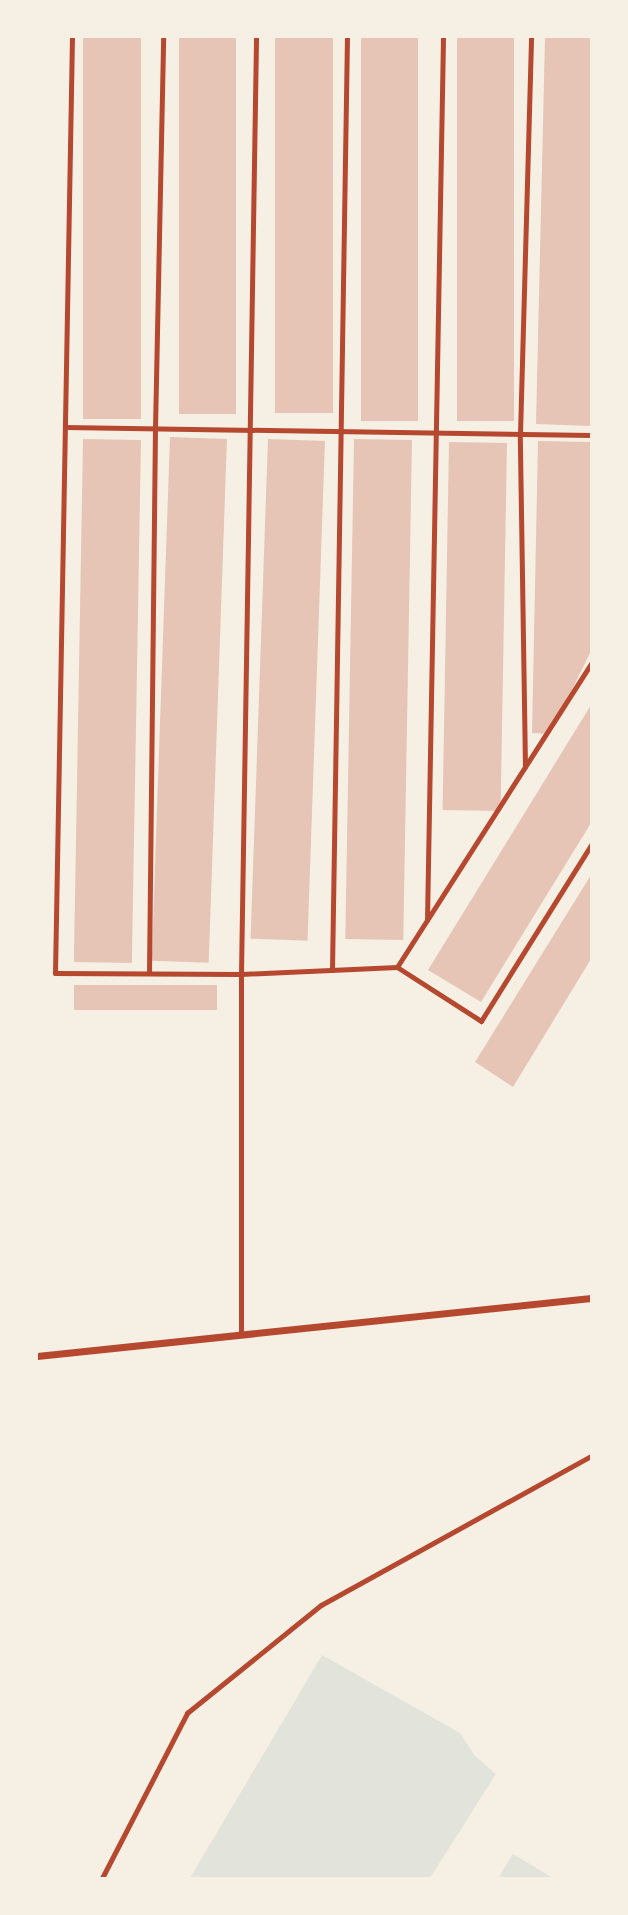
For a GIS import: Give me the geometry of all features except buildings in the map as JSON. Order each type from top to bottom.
[{"type":"street","points":[[37,1356],[591,1298]]},
{"type":"lane","points":[[72,37],[55,973],[241,974],[397,967],[481,1021],[591,845]]},
{"type":"lane","points":[[149,973],[155,428],[163,37]]},
{"type":"lane","points":[[242,1335],[241,974],[256,37]]},
{"type":"lane","points":[[332,970],[347,37]]},
{"type":"lane","points":[[426,920],[443,37]]},
{"type":"lane","points":[[525,767],[520,433],[531,37]]},
{"type":"lane","points":[[65,428],[591,435]]},
{"type":"lane","points":[[397,967],[591,664]]},
{"type":"lane","points":[[102,1878],[187,1713],[321,1605],[591,1456]]},
{"type":"shaded area","points":[[322,1655],[460,1733],[475,1756],[496,1774],[430,1878],[190,1878]]},
{"type":"shaded area","points":[[513,1854],[553,1878],[498,1878]]}]
